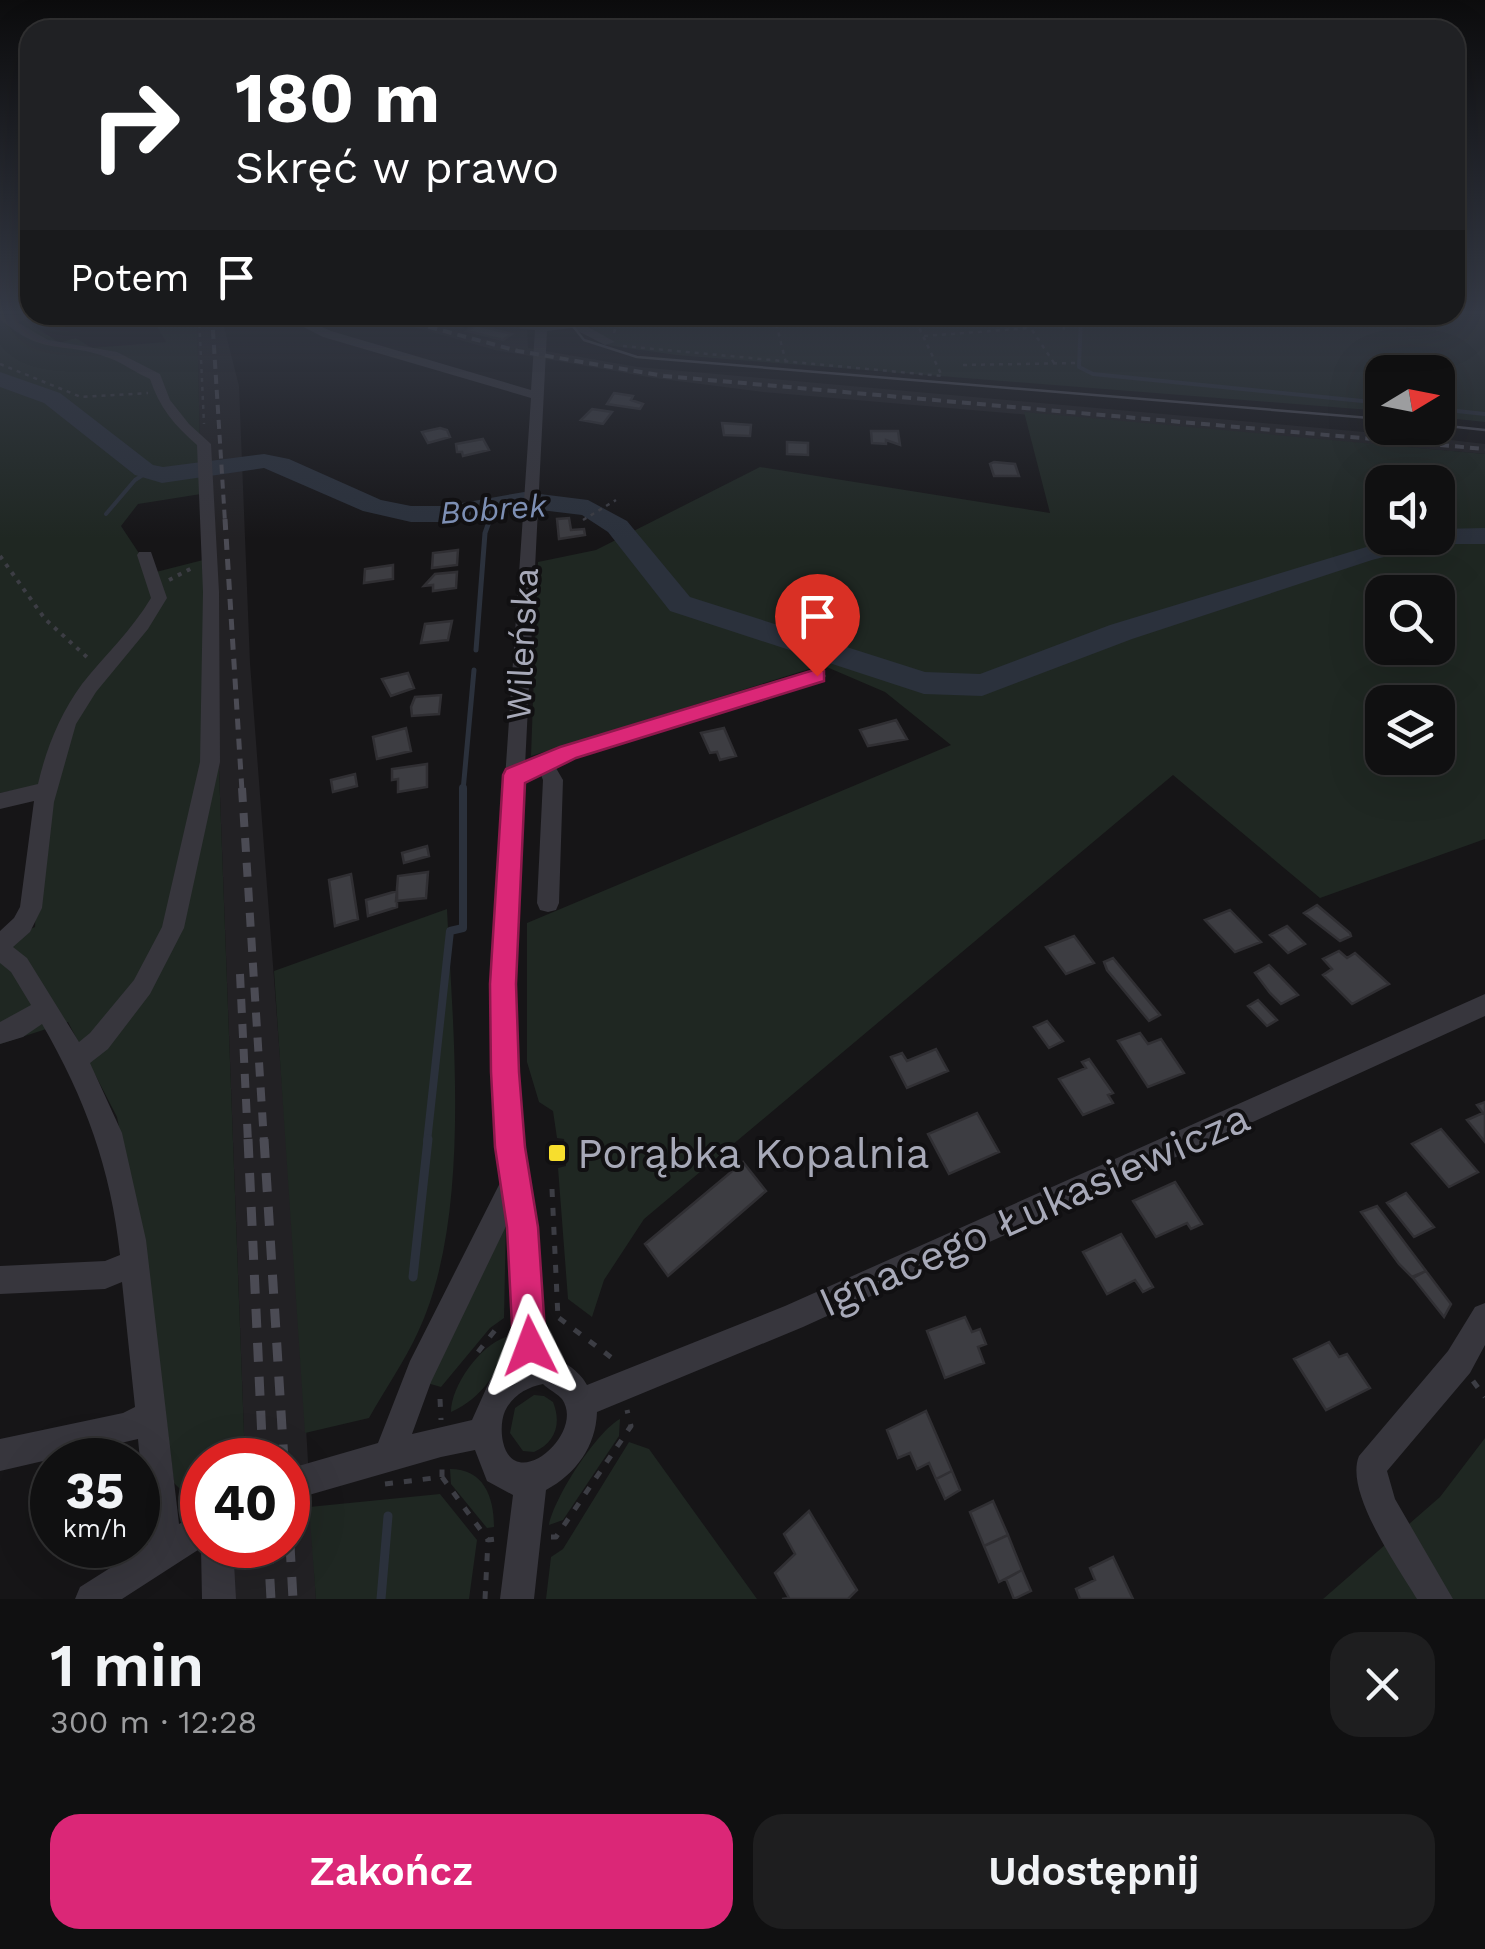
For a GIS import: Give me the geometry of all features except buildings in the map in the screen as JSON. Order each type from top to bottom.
[{"type":"street","points":[[76,1058],[99,1041],[142,987],[174,928],[210,762],[210,562],[204,444],[184,427],[159,390]]},
{"type":"street","points":[[515,390],[537,396]]},
{"type":"street","name":"Wileńska","points":[[531,1370],[522,1227],[505,1072],[503,984],[537,390]]},
{"type":"street","points":[[145,555],[159,598],[152,612],[81,699],[61,734],[47,790],[31,908],[0,947],[19,964],[76,1058],[109,1133],[134,1264],[165,1549]]},
{"type":"street","points":[[514,775],[545,766],[568,752],[817,676]]},
{"type":"street","points":[[545,766],[553,780],[548,903]]},
{"type":"street","points":[[0,801],[47,790]]},
{"type":"street","name":"Ignacego Łukasiewicza","points":[[579,1404],[810,1310],[1485,1005]]},
{"type":"street","points":[[0,1033],[15,1029],[46,1008]]},
{"type":"street","points":[[392,1455],[398,1422],[463,1289],[493,1216],[516,1182]]},
{"type":"street","points":[[0,1280],[104,1275],[134,1264]]},
{"type":"street","points":[[1436,1599],[1381,1506],[1370,1467],[1459,1362],[1485,1317]]},
{"type":"street","points":[[531,1370],[547,1370],[561,1376],[579,1404],[577,1438],[559,1467],[530,1481],[504,1473],[494,1463],[486,1433],[494,1399],[504,1386],[531,1370]]},
{"type":"street","points":[[0,1455],[127,1428],[150,1416]]},
{"type":"street","points":[[310,1479],[486,1433]]},
{"type":"street","points":[[517,1599],[530,1481]]},
{"type":"street","points":[[92,1599],[180,1540]]},
{"type":"street","points":[[218,1568],[219,1599]]},
{"type":"path","points":[[63,390],[81,397],[159,394]]},
{"type":"path","points":[[202,390],[204,444]]},
{"type":"path","points":[[582,520],[616,500]]},
{"type":"path","points":[[0,556],[45,619],[82,650],[100,675]]},
{"type":"path","points":[[157,585],[210,562]]},
{"type":"path","points":[[485,1599],[488,1540]]},
{"type":"shaded area","points":[[0,390],[199,390],[201,494],[138,504],[121,526],[152,573],[207,559],[215,664],[244,1438],[180,1438],[180,1489],[174,1483],[148,1268],[117,1117],[68,1022],[0,1044],[0,943],[35,927],[41,785],[0,793]]},
{"type":"shaded area","points":[[199,390],[239,390],[250,663],[307,1438],[244,1438],[215,664],[201,494]]},
{"type":"shaded area","points":[[744,390],[891,390],[1365,432],[1365,444]]},
{"type":"shaded area","points":[[1112,390],[1365,390],[1365,410]]},
{"type":"shaded area","points":[[1455,390],[1485,390],[1485,422],[1455,419]]},
{"type":"shaded area","points":[[1024,412],[1485,454],[1485,839],[1320,898],[1173,775],[644,1219],[604,1280],[592,1317],[568,1299],[558,1168],[566,1166],[564,1139],[557,1138],[553,1111],[539,1102],[527,1062],[527,923],[951,745],[885,692],[822,665],[531,756],[538,562],[596,550],[760,467],[1050,513]]},
{"type":"shaded area","points":[[1455,441],[1485,444],[1485,454],[1380,445],[1455,445]]},
{"type":"shaded area","points":[[447,909],[455,1124],[446,1235],[435,1286],[413,1343],[369,1418],[305,1433],[274,971]]},
{"type":"shaded area","points":[[506,1220],[504,1318],[490,1328],[441,1387],[427,1383]]},
{"type":"shaded area","points":[[506,1337],[500,1361],[488,1382],[472,1399],[451,1412],[456,1390],[477,1357]]},
{"type":"shaded area","points":[[534,1395],[553,1402],[555,1432],[541,1448],[523,1451],[510,1433],[515,1408]]},
{"type":"shaded area","points":[[620,1419],[619,1436],[563,1520],[549,1525],[577,1467],[599,1437]]},
{"type":"shaded area","points":[[1485,1438],[1485,1599],[1323,1599],[1440,1497]]},
{"type":"shaded area","points":[[629,1442],[649,1449],[757,1599],[546,1599],[551,1557],[563,1549]]},
{"type":"shaded area","points":[[450,1469],[479,1479],[489,1495],[494,1527],[487,1528],[451,1484]]},
{"type":"shaded area","points":[[440,1494],[477,1540],[469,1599],[316,1599],[310,1507]]},
{"type":"shaded area","points":[[310,1496],[316,1599],[206,1599],[206,1568],[310,1568]]},
{"type":"waterway","name":"Bobrek","points":[[29,390],[52,398],[144,470],[162,475],[264,461],[280,464],[372,505],[411,514],[445,514],[524,500],[591,509],[629,539],[680,604],[924,683],[982,685],[1121,632],[1365,554]]},
{"type":"waterway","points":[[1249,390],[1365,401]]},
{"type":"waterway","points":[[1455,411],[1485,414]]},
{"type":"waterway","points":[[106,514],[135,480],[149,471]]},
{"type":"waterway","points":[[479,506],[490,519]]},
{"type":"waterway","points":[[476,650],[485,533],[490,519]]},
{"type":"waterway","name":"Bobrek","points":[[1455,537],[1485,536]]},
{"type":"waterway","points":[[463,791],[474,670]]},
{"type":"waterway","points":[[427,1142],[450,931],[463,928],[463,791]]},
{"type":"waterway","points":[[413,1277],[428,1139]]},
{"type":"waterway","points":[[381,1599],[388,1516]]},
{"type":"tram line","points":[[1029,390],[1365,418]]},
{"type":"tram line","points":[[1455,427],[1485,430]]},
{"type":"railway","points":[[217,390],[225,522]]},
{"type":"railway","points":[[817,390],[1485,449]]},
{"type":"railway","points":[[225,519],[242,791]]},
{"type":"railway","points":[[242,788],[264,1142]]},
{"type":"railway","points":[[240,974],[248,1142]]},
{"type":"railway","points":[[248,1139],[262,1438]]},
{"type":"railway","points":[[264,1139],[283,1438]]},
{"type":"railway","points":[[269,1568],[271,1599]]},
{"type":"railway","points":[[291,1568],[293,1599]]},
{"type":"place","name":"Porąbka Kopalnia","points":[[557,1153]]},
{"type":"route","points":[[530,1346],[505,1072],[503,984],[514,775],[545,766],[568,752],[817,676]]}]
